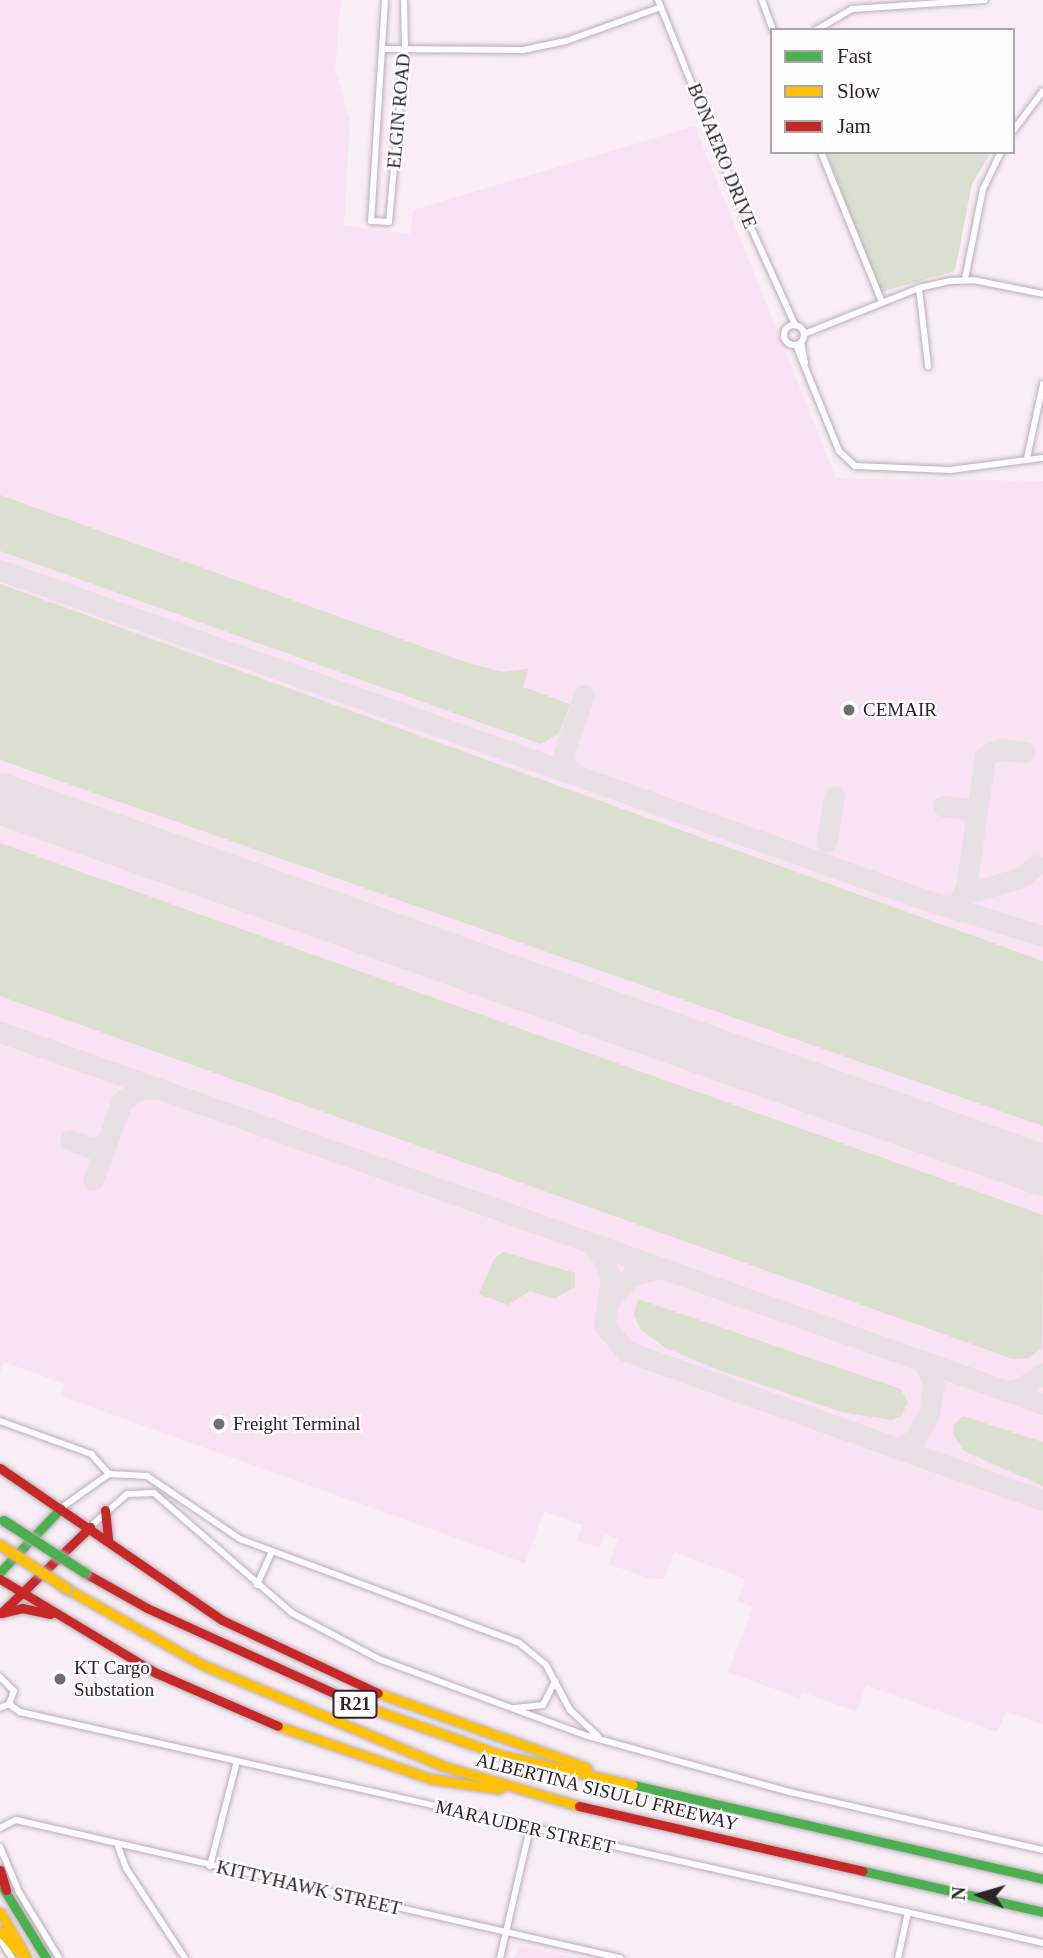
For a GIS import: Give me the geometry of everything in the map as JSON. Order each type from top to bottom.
[{"type":"main road","points":[[0,1468],[61,1507],[222,1620],[324,1672],[403,1705],[643,1786]]},
{"type":"main road","points":[[0,1572],[61,1507]]},
{"type":"main road","points":[[105,1510],[108,1541]]},
{"type":"main road","name":"ALBERTINA SISULU FREEWAY","points":[[2,1520],[85,1573],[214,1641],[401,1722],[501,1755],[1043,1879]]},
{"type":"main road","points":[[0,1614],[90,1527]]},
{"type":"main road","name":"ALBERTINA SISULU FREEWAY","points":[[0,1545],[131,1628],[304,1711],[515,1790],[1043,1913]]},
{"type":"main road","points":[[0,1579],[154,1672],[323,1744],[431,1779],[515,1790]]},
{"type":"main road","points":[[0,1614],[22,1608],[63,1618]]},
{"type":"main road","points":[[0,1870],[5,1899]]},
{"type":"main road","points":[[0,1883],[5,1899],[46,1958]]},
{"type":"main road","points":[[0,1912],[25,1958]]},
{"type":"main road","points":[[0,1931],[25,1958]]},
{"type":"street","name":"ELGIN ROAD","points":[[385,0],[385,49],[371,221],[389,222],[405,48],[404,0]]},
{"type":"street","points":[[762,0],[772,28]]},
{"type":"street","points":[[852,0],[852,9]]},
{"type":"street","points":[[819,28],[852,9],[985,0]]},
{"type":"street","points":[[385,49],[523,50],[565,41],[660,3]]},
{"type":"street","name":"BONAERO DRIVE","points":[[660,3],[786,313],[787,328]]},
{"type":"street","points":[[1015,128],[1043,92]]},
{"type":"street","points":[[822,154],[882,302]]},
{"type":"street","points":[[965,279],[983,189],[1000,154]]},
{"type":"street","points":[[798,343],[787,342],[787,328],[814,328],[919,288],[965,279],[1043,294]]},
{"type":"street","points":[[919,288],[928,366]]},
{"type":"street","name":"BONAERO DRIVE","points":[[786,313],[800,329]]},
{"type":"street","points":[[800,329],[798,343],[839,451],[855,466],[950,470],[1043,458]]},
{"type":"street","points":[[1027,458],[1043,384]]},
{"type":"street","points":[[0,1421],[92,1454],[109,1474]]},
{"type":"street","points":[[61,1507],[109,1474],[147,1476],[210,1522],[271,1553],[511,1639],[538,1656],[575,1716],[600,1737]]},
{"type":"street","points":[[90,1527],[105,1510],[135,1490],[154,1493],[292,1613],[379,1659],[500,1705],[790,1792],[1043,1850]]},
{"type":"street","points":[[257,1585],[271,1553]]},
{"type":"street","points":[[0,1677],[14,1691],[9,1704],[0,1708]]},
{"type":"street","points":[[500,1705],[537,1709],[550,1697],[555,1681]]},
{"type":"street","name":"MARAUDER STREET","points":[[9,1704],[20,1713],[1043,1942]]},
{"type":"street","points":[[210,1866],[237,1761]]},
{"type":"street","name":"KITTYHAWK STREET","points":[[0,1828],[16,1820],[118,1846],[620,1958]]},
{"type":"street","points":[[500,1958],[530,1828]]},
{"type":"street","points":[[118,1846],[126,1868],[185,1958]]},
{"type":"street","points":[[0,1847],[19,1892],[59,1958]]},
{"type":"street","points":[[898,1958],[908,1912]]},
{"type":"street","points":[[0,1939],[12,1958]]},
{"type":"shaded area","points":[[0,0],[341,0],[335,68],[350,121],[344,225],[365,229],[410,234],[413,210],[695,126],[836,478],[1043,481],[1043,1724],[1006,1712],[997,1732],[866,1685],[857,1712],[802,1692],[799,1698],[728,1672],[753,1607],[738,1601],[745,1579],[674,1552],[664,1579],[650,1579],[609,1564],[618,1539],[605,1534],[600,1548],[577,1540],[582,1525],[544,1511],[525,1563],[61,1396],[65,1384],[4,1362],[0,1372]]},
{"type":"shaded area","points":[[522,1946],[578,1958],[513,1958]]},
{"type":"green space","points":[[827,154],[990,154],[972,184],[955,271],[881,292]]},
{"type":"green space","points":[[0,495],[468,663],[502,672],[528,669],[523,687],[570,704],[559,733],[541,744],[0,551]]},
{"type":"green space","points":[[0,584],[1043,961],[1043,1126],[0,760]]},
{"type":"green space","points":[[0,843],[1043,1215],[1042,1348],[1029,1358],[1013,1359],[0,996]]},
{"type":"green space","points":[[503,1252],[575,1273],[575,1287],[554,1299],[530,1291],[508,1305],[479,1294],[494,1259]]},
{"type":"green space","points":[[638,1299],[901,1389],[908,1403],[901,1416],[892,1420],[842,1412],[716,1369],[666,1348],[641,1330],[634,1315]]},
{"type":"green space","points":[[963,1416],[1043,1442],[1043,1486],[964,1451],[953,1434],[954,1424]]},
{"type":"taxiway","points":[[0,570],[923,899],[1043,936]]},
{"type":"taxiway","points":[[574,774],[565,765],[564,752],[584,695]]},
{"type":"taxiway","points":[[964,912],[959,902],[966,887],[985,756],[1000,749],[1025,752]]},
{"type":"taxiway","points":[[826,842],[834,797]]},
{"type":"taxiway","points":[[943,806],[970,810],[975,822]]},
{"type":"taxiway","points":[[962,895],[1022,877],[1036,865]]},
{"type":"taxiway","points":[[0,1032],[1043,1404]]},
{"type":"taxiway","points":[[93,1180],[122,1101],[138,1090],[154,1088]]},
{"type":"taxiway","points":[[70,1140],[92,1148],[105,1144]]},
{"type":"taxiway","points":[[1011,1158],[1043,1170]]},
{"type":"taxiway","points":[[591,1244],[603,1258],[611,1280],[604,1325],[626,1351],[1043,1500]]},
{"type":"taxiway","points":[[609,1301],[632,1275],[661,1268]]},
{"type":"taxiway","points":[[896,1448],[914,1440],[929,1414],[934,1384],[923,1361]]},
{"type":"taxiway","points":[[1006,1391],[1021,1388],[1043,1373]]},
{"type":"runway","points":[[0,798],[1043,1170]]},
{"type":"traffic: fast","points":[[0,1572],[61,1508]]},
{"type":"traffic: fast","points":[[4,1521],[85,1573]]},
{"type":"traffic: fast","points":[[633,1785],[1043,1879]]},
{"type":"traffic: fast","points":[[863,1871],[1043,1912]]},
{"type":"traffic: fast","points":[[0,1883],[46,1958]]},
{"type":"traffic: slow","points":[[0,1545],[67,1589]]},
{"type":"traffic: slow","points":[[67,1589],[203,1665],[443,1766],[579,1806]]},
{"type":"traffic: slow","points":[[378,1693],[587,1768]]},
{"type":"traffic: slow","points":[[355,1703],[501,1755],[633,1785]]},
{"type":"traffic: slow","points":[[278,1726],[431,1779],[499,1789]]},
{"type":"traffic: slow","points":[[0,1912],[27,1958]]},
{"type":"traffic: slow","points":[[0,1931],[18,1952]]},
{"type":"traffic: jam","points":[[0,1468],[222,1620],[378,1693]]},
{"type":"traffic: jam","points":[[105,1510],[108,1541]]},
{"type":"traffic: jam","points":[[1,1613],[90,1527]]},
{"type":"traffic: jam","points":[[85,1573],[147,1608],[355,1703]]},
{"type":"traffic: jam","points":[[0,1579],[154,1672],[278,1726]]},
{"type":"traffic: jam","points":[[1,1613],[22,1608],[50,1614]]},
{"type":"traffic: jam","points":[[579,1806],[863,1871]]},
{"type":"traffic: jam","points":[[0,1870],[6,1890]]},
{"type":"place","name":"CEMAIR","points":[[849,710]]},
{"type":"place","name":"Freight Terminal","points":[[219,1424]]},
{"type":"place","name":"KT Cargo Substation","points":[[60,1679]]}]
